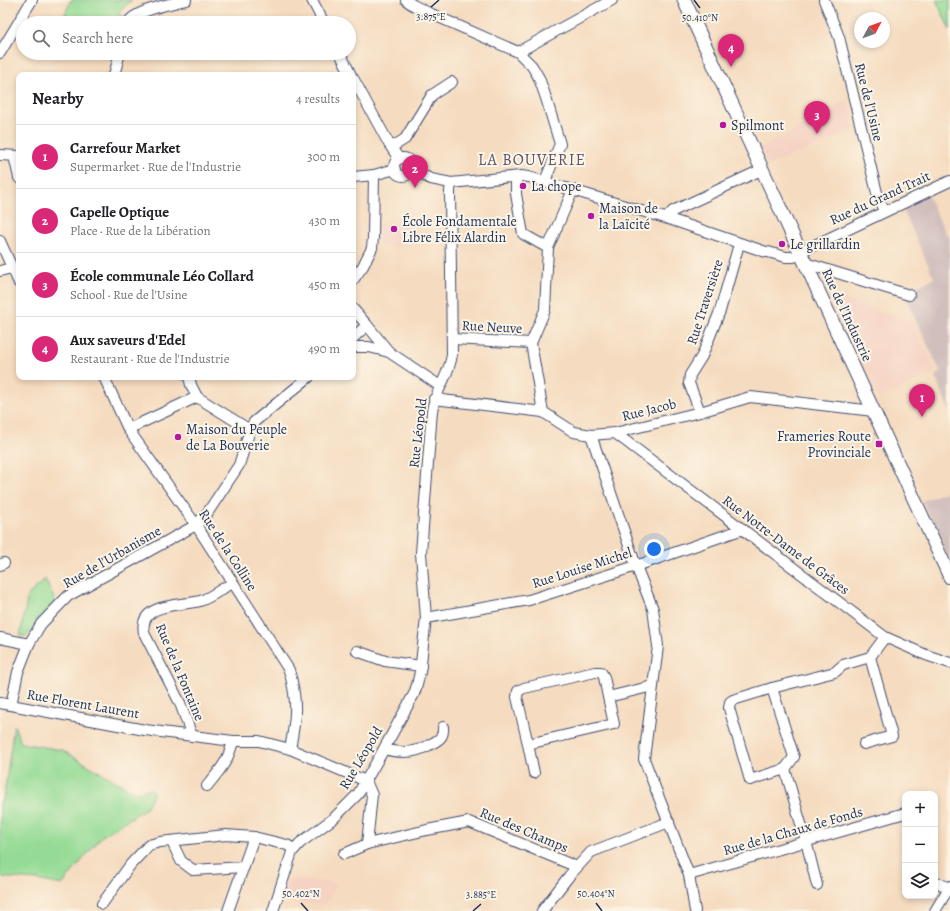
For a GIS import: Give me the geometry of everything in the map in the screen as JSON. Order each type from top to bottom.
[{"type":"main road","name":"Rue de l'Industrie","points":[[684,0],[950,577]]},
{"type":"street","points":[[22,16],[32,0]]},
{"type":"street","points":[[135,16],[143,12],[186,0]]},
{"type":"street","points":[[312,0],[320,16]]},
{"type":"street","points":[[406,0],[426,12],[518,52],[532,66],[539,78],[560,144],[545,181]]},
{"type":"street","points":[[518,52],[612,0]]},
{"type":"street","name":"Rue de l'Usine","points":[[824,0],[839,37],[878,197],[884,211]]},
{"type":"street","points":[[0,53],[16,26]]},
{"type":"street","points":[[115,72],[118,60]]},
{"type":"street","points":[[344,60],[350,72]]},
{"type":"street","points":[[392,147],[405,139],[432,95],[452,82]]},
{"type":"street","points":[[356,84],[379,128],[399,159]]},
{"type":"street","points":[[0,155],[16,156]]},
{"type":"street","points":[[404,158],[409,160],[412,165],[412,170],[408,174],[402,176],[397,173],[395,169],[396,163],[399,159],[404,158]]},
{"type":"street","points":[[356,177],[374,175],[395,169]]},
{"type":"street","points":[[667,218],[673,211],[763,169]]},
{"type":"street","name":"Rue du Grand Trait","points":[[412,170],[431,179],[451,183],[527,176],[667,218],[739,244],[786,258],[803,257],[884,211],[950,181]]},
{"type":"street","points":[[356,276],[372,248],[374,175]]},
{"type":"street","points":[[516,177],[516,194],[524,234],[548,248]]},
{"type":"street","name":"Rue Léopold","points":[[273,911],[289,858],[294,849],[301,841],[329,822],[358,794],[414,693],[418,680],[426,618],[421,553],[432,411],[434,399],[450,365],[452,339],[451,183]]},
{"type":"street","points":[[543,412],[532,343],[546,310],[548,248],[573,190]]},
{"type":"street","points":[[0,241],[16,277]]},
{"type":"street","name":"Rue Traversière","points":[[700,412],[689,383],[690,375],[702,356],[717,317],[739,244]]},
{"type":"street","points":[[803,257],[909,295]]},
{"type":"street","points":[[0,271],[11,268]]},
{"type":"street","points":[[356,312],[389,352],[440,386]]},
{"type":"street","points":[[356,335],[367,325]]},
{"type":"street","name":"Rue Neuve","points":[[452,339],[532,343]]},
{"type":"street","points":[[356,347],[369,347],[389,352]]},
{"type":"street","name":"Rue de la Colline","points":[[105,380],[128,429],[196,525],[289,670],[294,687],[296,702],[295,722],[290,749]]},
{"type":"street","points":[[190,380],[197,397],[250,430],[254,422],[305,380]]},
{"type":"street","points":[[128,429],[197,397]]},
{"type":"street","name":"Rue Jacob","points":[[434,399],[543,412],[574,432],[590,435],[615,433],[700,412],[750,397],[874,411]]},
{"type":"street","name":"Rue de l'Urbanisme","points":[[11,705],[18,672],[29,644],[41,624],[68,596],[196,525],[208,512],[239,465],[250,430]]},
{"type":"street","name":"Rue Notre-Dame de Grâces","points":[[615,433],[885,636],[926,655],[950,663]]},
{"type":"street","points":[[590,435],[636,566],[653,609],[658,646],[644,759],[688,875],[695,911]]},
{"type":"street","name":"Rue Louise Michel","points":[[426,618],[529,600],[636,566],[742,529]]},
{"type":"street","name":"Rue de la Fontaine","points":[[192,736],[180,703],[144,633],[143,623],[145,619],[158,609],[201,600],[232,582]]},
{"type":"street","points":[[772,688],[794,756],[785,769],[750,780],[729,708],[730,702],[772,688],[835,672],[843,665],[870,657],[885,636]]},
{"type":"street","points":[[0,638],[29,644]]},
{"type":"street","points":[[357,651],[385,661],[421,666]]},
{"type":"street","points":[[864,744],[892,736],[870,657]]},
{"type":"street","points":[[528,744],[614,724],[604,677],[601,672],[595,672],[524,688],[518,692],[517,697],[534,773]]},
{"type":"street","points":[[608,697],[653,686]]},
{"type":"street","name":"Rue Florent Laurent","points":[[0,703],[162,732]]},
{"type":"street","points":[[384,749],[406,752],[423,749],[440,739],[443,732],[443,727]]},
{"type":"street","name":"Rue de la Fontaine","points":[[162,732],[233,741],[259,741],[290,749],[366,781]]},
{"type":"street","points":[[207,786],[230,755],[233,741]]},
{"type":"street","points":[[785,769],[817,885]]},
{"type":"street","points":[[366,781],[372,795],[367,844]]},
{"type":"street","name":"Rue de la Chaux de Fonds","points":[[688,875],[902,814]]},
{"type":"street","name":"Rue des Champs","points":[[344,854],[367,844],[469,822],[577,867]]},
{"type":"street","points":[[542,911],[577,867],[596,850],[669,822]]},
{"type":"street","points":[[102,904],[131,864],[149,845],[160,842],[172,842],[226,835],[254,837],[287,845],[294,849]]},
{"type":"street","points":[[228,911],[254,837]]},
{"type":"street","points":[[172,842],[181,861],[193,870],[244,867]]},
{"type":"street","points":[[935,911],[949,887],[938,882]]},
{"type":"shaded area","points":[[848,100],[854,130],[767,166],[758,148],[787,135]]},
{"type":"shaded area","points":[[927,194],[947,236],[950,235],[950,412],[935,376],[940,371],[906,299],[913,289],[934,278],[902,207]]},
{"type":"shaded area","name":"École Fondamentale Libre Félix Alardin","points":[[379,223],[409,224],[409,235],[401,235],[400,247],[387,247],[378,244]]},
{"type":"shaded area","points":[[843,297],[847,301],[911,321],[936,372],[879,398],[867,381],[831,304]]},
{"type":"shaded area","points":[[950,490],[950,562],[922,501]]},
{"type":"shaded area","points":[[288,879],[337,883],[326,906],[281,898]]},
{"type":"green space","points":[[71,0],[132,0],[118,12],[121,16],[64,16]]},
{"type":"green space","points":[[936,0],[950,0],[950,30]]},
{"type":"green space","points":[[45,579],[55,601],[27,636],[20,636],[28,595]]},
{"type":"green space","points":[[14,725],[21,743],[62,750],[134,792],[151,789],[154,793],[146,808],[101,837],[62,885],[37,880],[0,877],[0,803],[4,795]]},
{"type":"place","name":"Aux saveurs d'Edel","points":[[731,67]]},
{"type":"place","name":"Spilmont","points":[[723,125]]},
{"type":"place","name":"École communale Léo Collard","points":[[817,134]]},
{"type":"place","name":"La chope","points":[[523,186]]},
{"type":"place","name":"Capelle Optique","points":[[415,188]]},
{"type":"place","name":"Maison de la Laïcité","points":[[591,216]]},
{"type":"place","name":"École Fondamentale Libre Félix Alardin","points":[[394,229]]},
{"type":"place","name":"Le grillardin","points":[[782,244]]},
{"type":"place","name":"Carrefour Market","points":[[922,417]]},
{"type":"place","name":"Maison du Peuple de La Bouverie","points":[[178,437]]},
{"type":"place","name":"Frameries Route Provinciale","points":[[879,444]]},
{"type":"district","name":"LA BOUVERIE","points":[[532,160]]}]
